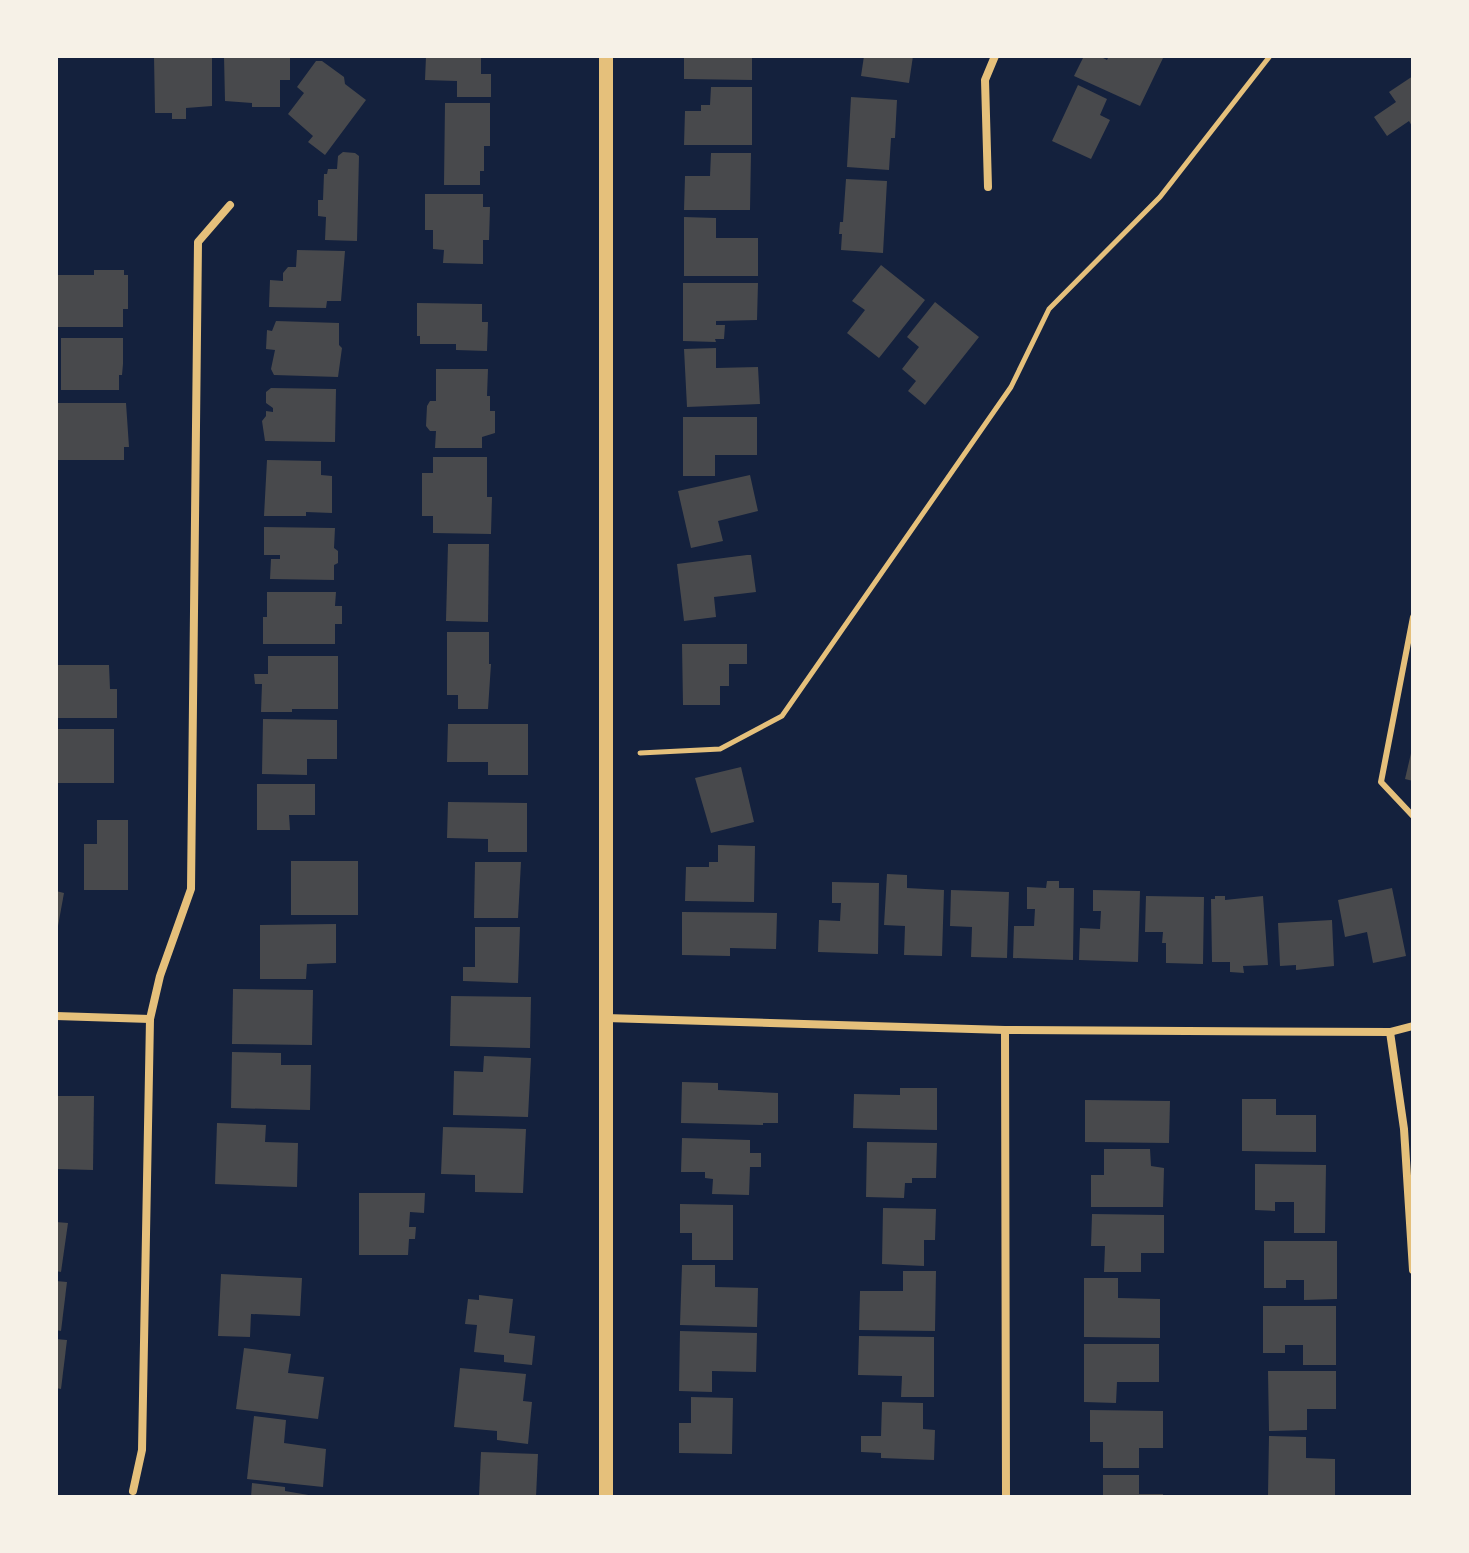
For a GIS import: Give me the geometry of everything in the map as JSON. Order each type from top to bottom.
[{"type":"street","points":[[606,56],[606,1497]]},
{"type":"street","points":[[988,187],[985,80],[995,56]]},
{"type":"street","points":[[133,1491],[142,1450],[150,1019],[160,976],[191,889],[198,242],[230,205]]},
{"type":"street","points":[[56,1016],[150,1019]]},
{"type":"street","points":[[605,1018],[1005,1030],[1390,1032],[1413,1026]]},
{"type":"street","points":[[1005,1030],[1006,1497]]},
{"type":"street","points":[[1390,1032],[1404,1129],[1413,1270]]},
{"type":"lane","points":[[1413,617],[1381,782],[1413,816]]},
{"type":"path","points":[[640,753],[720,749],[782,716],[1011,387],[1049,309],[1160,197],[1270,56]]},
{"type":"building","points":[[154,56],[212,56],[212,106],[186,108],[186,119],[172,119],[172,113],[155,113]]},
{"type":"building","points":[[224,56],[290,56],[290,80],[280,80],[280,107],[252,107],[252,103],[225,101]]},
{"type":"building","points":[[426,56],[481,56],[481,74],[491,74],[491,97],[457,97],[457,81],[425,80]]},
{"type":"building","points":[[684,56],[752,56],[752,80],[684,79]]},
{"type":"building","points":[[864,56],[913,56],[909,83],[861,76]]},
{"type":"building","points":[[1084,56],[1099,56],[1107,60],[1109,56],[1164,56],[1140,106],[1074,76]]},
{"type":"building","points":[[316,61],[322,61],[344,77],[345,84],[366,100],[325,155],[308,142],[313,136],[288,114],[304,93],[297,87]]},
{"type":"building","points":[[1413,76],[1413,128],[1409,121],[1387,136],[1374,117],[1396,102],[1389,92]]},
{"type":"building","points":[[1078,85],[1107,99],[1100,115],[1110,120],[1091,159],[1052,141]]},
{"type":"building","points":[[711,87],[752,87],[752,145],[684,145],[685,111],[701,111],[701,105],[710,105]]},
{"type":"building","points":[[851,97],[897,100],[889,170],[847,167]]},
{"type":"building","points":[[445,103],[490,103],[490,146],[484,146],[484,171],[480,171],[480,185],[444,185]]},
{"type":"building","points":[[343,152],[359,156],[357,241],[325,240],[326,217],[318,216],[318,200],[323,200],[324,174],[328,169],[337,169],[338,156]]},
{"type":"building","points":[[711,153],[751,153],[750,210],[684,210],[685,176],[710,176]]},
{"type":"building","points":[[846,179],[887,181],[883,253],[841,250],[842,234],[839,234],[840,222],[843,222]]},
{"type":"building","points":[[425,194],[483,194],[483,207],[490,207],[489,240],[483,240],[483,264],[443,263],[444,250],[433,249],[433,230],[425,230]]},
{"type":"building","points":[[684,217],[716,218],[716,238],[758,238],[758,276],[684,276]]},
{"type":"building","points":[[297,250],[345,251],[341,301],[327,301],[326,308],[269,307],[270,280],[283,281],[283,273],[288,267],[296,267]]},
{"type":"building","points":[[881,265],[925,300],[879,358],[847,333],[865,310],[852,301]]},
{"type":"building","points":[[94,270],[124,270],[124,275],[128,275],[128,309],[123,309],[123,327],[57,327],[56,275],[94,275]]},
{"type":"building","points":[[683,283],[758,283],[757,320],[716,321],[716,325],[725,325],[724,339],[715,339],[716,342],[683,341]]},
{"type":"building","points":[[935,302],[979,337],[925,405],[908,391],[916,381],[902,369],[919,347],[907,337]]},
{"type":"building","points":[[417,303],[482,304],[482,322],[488,322],[487,351],[456,350],[456,344],[420,344],[420,336],[417,336]]},
{"type":"building","points":[[276,321],[339,323],[339,345],[342,348],[338,377],[274,375],[271,369],[275,350],[266,349],[267,330],[272,331]]},
{"type":"building","points":[[61,338],[123,338],[119,390],[61,390]]},
{"type":"building","points":[[716,348],[716,368],[758,367],[760,404],[687,407],[684,349]]},
{"type":"building","points":[[436,369],[488,369],[487,396],[490,396],[490,411],[495,411],[495,433],[482,437],[482,448],[435,448],[436,431],[430,431],[426,426],[427,406],[430,401],[436,401]]},
{"type":"building","points":[[271,388],[336,389],[335,442],[265,441],[262,421],[266,411],[273,412],[273,408],[266,403],[266,392]]},
{"type":"building","points":[[58,403],[126,403],[129,447],[124,447],[124,460],[56,460]]},
{"type":"building","points":[[683,417],[757,417],[757,455],[715,455],[715,476],[683,476]]},
{"type":"building","points":[[433,457],[487,457],[487,497],[492,497],[491,534],[433,533],[433,516],[422,516],[422,473],[433,473]]},
{"type":"building","points":[[267,460],[321,461],[321,475],[332,476],[332,513],[264,516]]},
{"type":"building","points":[[750,475],[758,511],[718,521],[723,541],[691,548],[678,491]]},
{"type":"building","points":[[264,527],[335,528],[334,548],[338,551],[338,563],[334,565],[334,580],[270,579],[271,559],[280,559],[280,555],[264,555]]},
{"type":"building","points":[[448,544],[489,544],[488,622],[446,621]]},
{"type":"building","points":[[751,555],[756,592],[714,597],[716,617],[684,621],[677,564]]},
{"type":"building","points":[[267,592],[336,592],[335,606],[342,606],[342,624],[335,624],[335,644],[263,644]]},
{"type":"building","points":[[447,632],[489,632],[491,664],[488,709],[458,709],[458,695],[447,695]]},
{"type":"building","points":[[682,644],[747,644],[747,664],[729,664],[729,686],[720,686],[720,705],[683,705]]},
{"type":"building","points":[[268,656],[338,656],[338,709],[261,712],[262,684],[255,684],[254,674],[268,674]]},
{"type":"building","points":[[56,665],[109,665],[110,689],[117,689],[117,718],[56,718]]},
{"type":"building","points":[[263,719],[337,720],[337,759],[307,759],[307,775],[262,774]]},
{"type":"building","points":[[448,724],[528,724],[528,775],[488,775],[488,762],[447,762]]},
{"type":"building","points":[[56,729],[114,729],[114,783],[56,783]]},
{"type":"building","points":[[1413,749],[1413,781],[1405,779]]},
{"type":"building","points":[[741,767],[754,822],[711,833],[695,778]]},
{"type":"building","points":[[257,784],[315,784],[315,815],[289,815],[290,830],[257,830]]},
{"type":"building","points":[[448,802],[527,803],[527,852],[488,852],[488,839],[447,838]]},
{"type":"building","points":[[97,820],[128,820],[128,890],[84,890],[84,844],[97,844]]},
{"type":"building","points":[[718,845],[755,846],[754,902],[685,901],[686,867],[709,867],[709,862],[718,862]]},
{"type":"building","points":[[291,861],[358,861],[358,915],[291,915]]},
{"type":"building","points":[[475,862],[521,862],[518,918],[474,918]]},
{"type":"building","points":[[887,874],[907,875],[907,888],[944,890],[942,956],[904,955],[905,926],[884,925]]},
{"type":"building","points":[[1047,881],[1059,881],[1059,888],[1074,888],[1073,960],[1013,958],[1014,926],[1034,926],[1035,909],[1027,909],[1027,887],[1046,888]]},
{"type":"building","points":[[832,882],[879,883],[878,954],[818,952],[819,920],[840,921],[841,903],[832,903]]},
{"type":"building","points":[[1392,888],[1406,956],[1373,963],[1367,932],[1345,937],[1338,900]]},
{"type":"building","points":[[951,890],[1009,892],[1007,958],[971,957],[972,927],[950,926]]},
{"type":"building","points":[[1093,890],[1140,891],[1138,962],[1079,960],[1080,928],[1100,929],[1101,911],[1093,911]]},
{"type":"building","points":[[56,891],[64,893],[58,926],[56,926]]},
{"type":"building","points":[[1146,896],[1204,897],[1203,964],[1166,963],[1163,932],[1145,932]]},
{"type":"building","points":[[1225,896],[1225,900],[1263,896],[1268,965],[1243,966],[1244,973],[1230,972],[1230,962],[1212,962],[1211,899]]},
{"type":"building","points":[[682,912],[777,913],[776,949],[730,948],[730,956],[682,955]]},
{"type":"building","points":[[1332,920],[1334,966],[1296,970],[1296,965],[1280,966],[1278,923]]},
{"type":"building","points":[[336,924],[336,963],[307,964],[306,979],[260,979],[260,925]]},
{"type":"building","points":[[475,927],[520,927],[518,983],[463,981],[463,967],[475,967]]},
{"type":"building","points":[[233,989],[313,990],[312,1045],[232,1044]]},
{"type":"building","points":[[451,996],[531,997],[530,1048],[450,1046]]},
{"type":"building","points":[[232,1052],[281,1053],[281,1065],[311,1065],[310,1110],[231,1108]]},
{"type":"building","points":[[484,1056],[531,1058],[528,1117],[453,1115],[454,1071],[483,1072]]},
{"type":"building","points":[[682,1082],[718,1083],[718,1090],[778,1093],[778,1123],[681,1123]]},
{"type":"building","points":[[900,1088],[937,1088],[937,1130],[853,1128],[854,1094],[900,1095]]},
{"type":"building","points":[[56,1096],[94,1096],[93,1170],[56,1169]]},
{"type":"building","points":[[1242,1099],[1276,1099],[1276,1115],[1316,1115],[1316,1152],[1242,1151]]},
{"type":"building","points":[[1085,1100],[1170,1101],[1169,1143],[1085,1142]]},
{"type":"building","points":[[217,1123],[266,1125],[265,1142],[298,1143],[297,1187],[215,1184]]},
{"type":"building","points":[[443,1127],[526,1129],[523,1193],[475,1192],[475,1175],[441,1174]]},
{"type":"building","points":[[682,1138],[750,1140],[750,1153],[761,1153],[761,1167],[750,1167],[749,1195],[712,1194],[713,1179],[705,1178],[705,1172],[681,1172]]},
{"type":"building","points":[[867,1142],[937,1143],[936,1178],[912,1178],[912,1183],[905,1183],[904,1198],[866,1197]]},
{"type":"building","points":[[1104,1149],[1150,1149],[1151,1166],[1164,1168],[1163,1207],[1091,1207],[1091,1175],[1104,1175]]},
{"type":"building","points":[[1255,1164],[1326,1165],[1325,1233],[1294,1233],[1294,1202],[1275,1202],[1275,1211],[1255,1210]]},
{"type":"building","points":[[359,1193],[425,1193],[424,1213],[410,1212],[409,1227],[416,1227],[415,1239],[409,1239],[408,1255],[359,1255]]},
{"type":"building","points":[[680,1204],[733,1205],[733,1260],[692,1260],[692,1233],[680,1233]]},
{"type":"building","points":[[883,1208],[936,1209],[935,1240],[924,1240],[924,1266],[882,1264]]},
{"type":"building","points":[[1092,1214],[1164,1215],[1164,1253],[1141,1253],[1141,1272],[1104,1272],[1105,1246],[1091,1246]]},
{"type":"building","points":[[56,1222],[68,1223],[61,1272],[56,1271]]},
{"type":"building","points":[[1264,1241],[1337,1241],[1337,1299],[1304,1300],[1304,1280],[1286,1280],[1286,1288],[1264,1288]]},
{"type":"building","points":[[682,1265],[715,1265],[715,1287],[758,1288],[757,1327],[680,1325]]},
{"type":"building","points":[[903,1271],[936,1271],[935,1331],[859,1330],[860,1291],[903,1291]]},
{"type":"building","points":[[221,1274],[302,1278],[300,1316],[251,1314],[250,1337],[218,1336]]},
{"type":"building","points":[[1084,1278],[1118,1278],[1118,1298],[1160,1299],[1160,1338],[1084,1337]]},
{"type":"building","points":[[56,1281],[67,1282],[61,1331],[56,1330]]},
{"type":"building","points":[[479,1295],[513,1299],[509,1333],[535,1336],[532,1365],[504,1362],[504,1355],[474,1352],[477,1325],[465,1324],[468,1299],[479,1300]]},
{"type":"building","points":[[1263,1306],[1336,1306],[1336,1365],[1303,1365],[1303,1345],[1285,1345],[1285,1353],[1263,1353]]},
{"type":"building","points":[[680,1331],[757,1333],[756,1372],[712,1371],[712,1392],[679,1391]]},
{"type":"building","points":[[859,1336],[934,1337],[934,1397],[901,1397],[902,1376],[858,1375]]},
{"type":"building","points":[[56,1339],[67,1340],[61,1389],[56,1388]]},
{"type":"building","points":[[1084,1344],[1159,1344],[1159,1382],[1117,1382],[1116,1403],[1084,1402]]},
{"type":"building","points":[[244,1348],[291,1354],[288,1373],[324,1377],[318,1419],[236,1409]]},
{"type":"building","points":[[460,1368],[526,1374],[523,1401],[532,1402],[528,1444],[497,1440],[497,1431],[454,1427]]},
{"type":"building","points":[[1268,1371],[1336,1371],[1336,1409],[1307,1409],[1307,1430],[1269,1431]]},
{"type":"building","points":[[691,1397],[733,1398],[732,1454],[679,1453],[679,1423],[691,1423]]},
{"type":"building","points":[[882,1402],[923,1403],[923,1429],[935,1430],[934,1460],[881,1458],[881,1453],[861,1452],[861,1436],[881,1436]]},
{"type":"building","points":[[1090,1410],[1163,1411],[1163,1448],[1139,1448],[1139,1468],[1103,1468],[1103,1442],[1090,1442]]},
{"type":"building","points":[[254,1416],[286,1420],[284,1443],[326,1449],[323,1487],[247,1479]]},
{"type":"building","points":[[1269,1436],[1306,1437],[1306,1458],[1335,1459],[1335,1495],[1268,1495]]},
{"type":"building","points":[[481,1452],[538,1454],[536,1497],[479,1497]]},
{"type":"building","points":[[1103,1475],[1139,1475],[1139,1494],[1163,1494],[1163,1497],[1103,1497]]},
{"type":"building","points":[[252,1483],[285,1487],[285,1491],[320,1497],[251,1497]]}]
